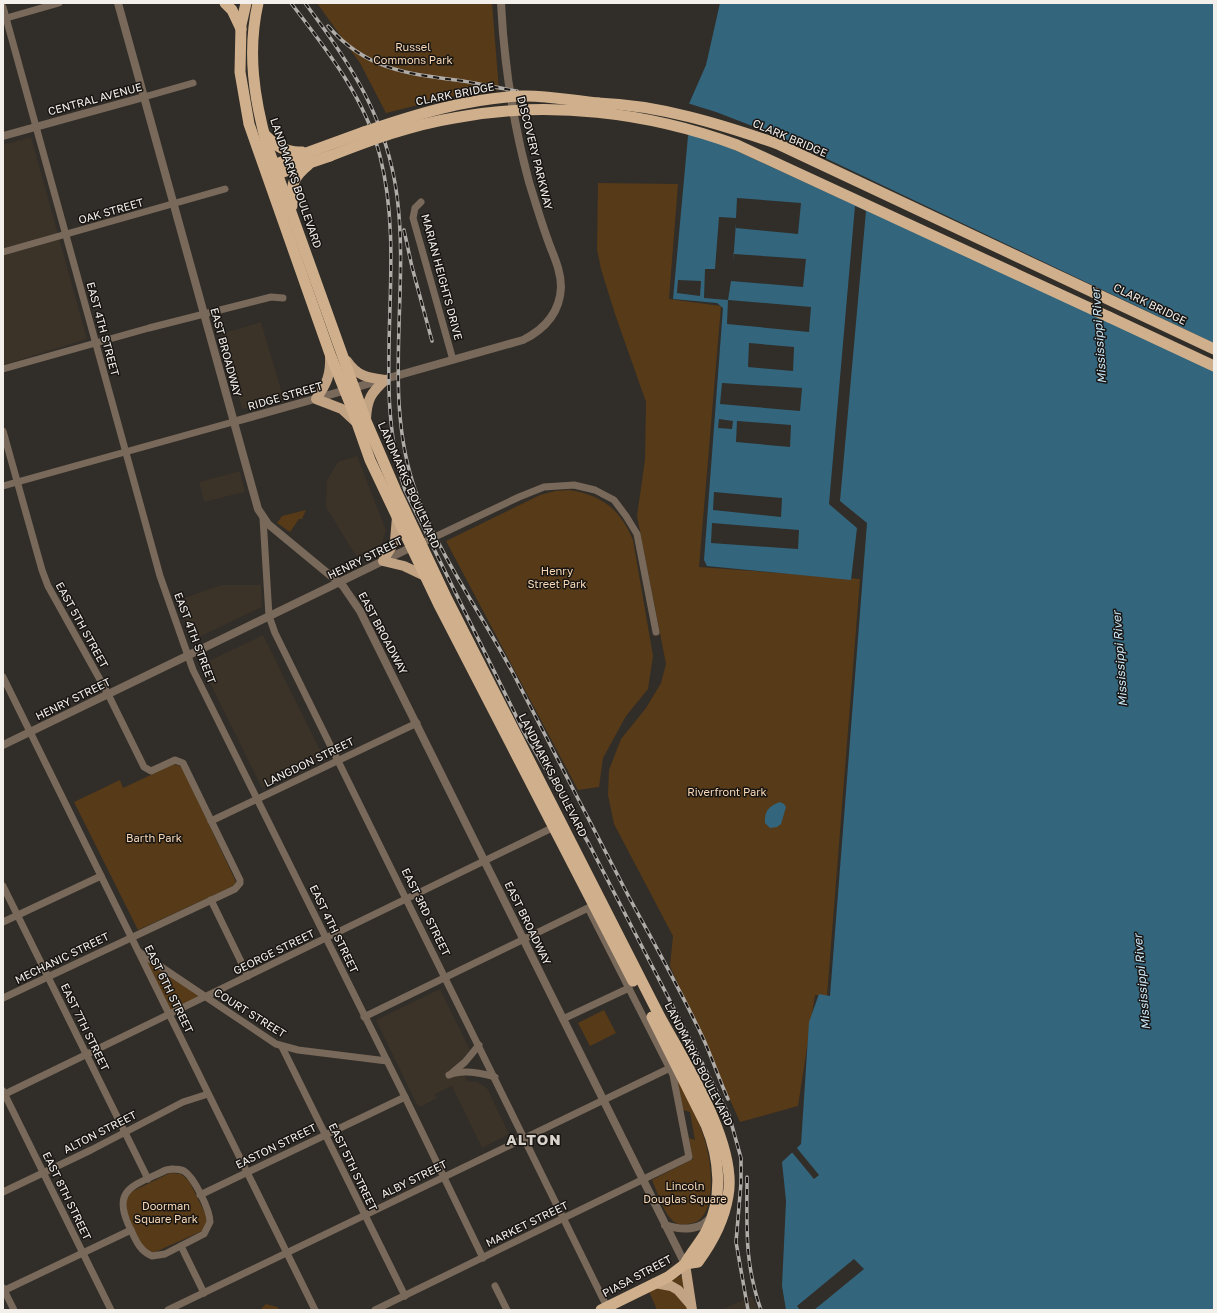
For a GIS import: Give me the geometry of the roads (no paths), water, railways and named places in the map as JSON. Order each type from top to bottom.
[{"type":"highway","points":[[225,3],[232,10],[241,30]]},
{"type":"highway","name":"LANDMARKS BOULEVARD","points":[[258,3],[253,32],[252,62],[255,96],[271,171],[361,422],[415,546],[694,1080],[724,1144],[728,1165],[729,1195],[720,1226],[698,1262],[685,1264]]},
{"type":"highway","name":"LANDMARKS BOULEVARD","points":[[246,4],[241,30],[240,72],[244,105],[249,124],[292,212],[335,353]]},
{"type":"highway","name":"CLARK BRIDGE","points":[[328,151],[389,124],[447,107],[522,96],[607,103],[679,114],[735,129],[778,144],[1214,349]]},
{"type":"highway","name":"CLARK BRIDGE","points":[[328,151],[422,125],[492,112],[559,110],[619,115],[711,135],[771,160],[1214,366]]},
{"type":"highway","points":[[264,134],[273,143],[284,150],[311,156]]},
{"type":"highway","points":[[271,171],[328,151]]},
{"type":"highway","points":[[292,212],[292,184],[311,156]]},
{"type":"highway","name":"LANDMARKS BOULEVARD","points":[[361,422],[370,460],[397,517],[415,546],[425,576],[706,1125],[715,1151],[718,1174],[713,1213],[706,1231],[685,1264]]},
{"type":"highway","name":"PIASA STREET","points":[[605,1309],[668,1277],[685,1264]]},
{"type":"main road","points":[[335,353],[353,370],[364,377],[385,380],[374,391],[367,402],[361,422],[342,409],[316,399],[324,389],[335,353]]},
{"type":"main road","points":[[397,517],[395,541],[384,561],[404,566],[425,576]]},
{"type":"main road","points":[[685,1264],[691,1308]]},
{"type":"main road","points":[[655,1283],[671,1286],[678,1290],[691,1308]]},
{"type":"street","points":[[4,18],[60,3]]},
{"type":"street","name":"EAST BROADWAY","points":[[118,3],[233,422],[253,493],[263,518],[339,583],[351,596],[360,611],[685,1264]]},
{"type":"street","name":"DISCOVERY PARKWAY","points":[[500,3],[509,95],[529,182],[559,272],[561,286],[558,305]]},
{"type":"street","name":"EAST 4TH STREET","points":[[3,7],[4,18],[66,235],[160,576],[193,670],[405,1097],[482,1258]]},
{"type":"street","name":"CENTRAL AVENUE","points":[[3,136],[193,83]]},
{"type":"street","name":"OAK STREET","points":[[3,252],[225,189]]},
{"type":"street","name":"MARIAN HEIGHTS DRIVE","points":[[421,202],[415,208],[413,218],[453,360]]},
{"type":"street","points":[[3,369],[95,343],[271,297],[283,298]]},
{"type":"street","name":"RIDGE STREET","points":[[3,486],[511,344],[532,336],[550,321],[558,305]]},
{"type":"street","name":"EAST 5TH STREET","points":[[3,431],[45,580],[108,694],[145,769],[151,771],[175,760],[180,760],[183,763],[239,877],[240,884],[235,889],[211,900]]},
{"type":"street","name":"HENRY STREET","points":[[3,745],[415,546],[519,497],[544,487],[574,485],[595,490],[614,500],[624,512],[637,534],[656,632]]},
{"type":"street","name":"EAST 3RD STREET","points":[[263,518],[269,616],[275,634],[565,1218],[605,1309]]},
{"type":"street","name":"EAST 6TH STREET","points":[[3,677],[130,937],[316,1310]]},
{"type":"street","name":"LANGDON STREET","points":[[211,821],[417,723]]},
{"type":"street","name":"GEORGE STREET","points":[[4,1094],[554,827]]},
{"type":"street","points":[[3,922],[101,876]]},
{"type":"street","name":"EAST 7TH STREET","points":[[3,886],[148,1179]]},
{"type":"street","points":[[211,900],[248,976]]},
{"type":"street","name":"MECHANIC STREET","points":[[3,998],[211,900]]},
{"type":"street","points":[[364,1017],[588,908],[670,1068]]},
{"type":"street","name":"COURT STREET","points":[[138,952],[270,1041],[282,1047],[387,1061]]},
{"type":"street","points":[[563,1019],[629,988]]},
{"type":"street","points":[[479,1045],[465,1062],[449,1075],[475,1072],[495,1076]]},
{"type":"street","name":"EAST 5TH STREET","points":[[282,1047],[405,1296]]},
{"type":"street","name":"ALBY STREET","points":[[168,1310],[670,1068]]},
{"type":"street","name":"MARKET STREET","points":[[375,1310],[689,1157],[675,1082],[670,1068]]},
{"type":"street","name":"EAST 8TH STREET","points":[[4,1094],[111,1310]]},
{"type":"street","name":"ALTON STREET","points":[[3,1192],[125,1133],[182,1102],[208,1094]]},
{"type":"street","name":"EASTON STREET","points":[[200,1195],[405,1097]]},
{"type":"street","points":[[172,1168],[188,1174],[208,1211],[210,1222],[204,1234],[165,1254],[155,1256],[144,1251],[130,1230],[122,1208],[123,1197],[130,1189],[148,1179],[172,1168]]},
{"type":"street","points":[[665,1225],[680,1229],[694,1228],[710,1218],[713,1213]]},
{"type":"street","points":[[14,1310],[3,1290],[130,1230]]},
{"type":"street","points":[[181,1246],[204,1293]]},
{"type":"street","points":[[495,1286],[507,1310]]},
{"type":"water","name":"Mississippi River","points":[[720,3],[1214,3],[1214,1310],[786,1310],[782,1286],[786,1201],[782,1162],[801,1144],[809,1022],[819,994],[830,996],[867,523],[840,501],[866,211],[855,206],[829,504],[857,528],[851,580],[707,566],[704,560],[723,308],[717,303],[673,299],[688,136],[698,114],[688,106],[706,65]]},
{"type":"water","points":[[780,802],[786,807],[781,824],[777,827],[770,828],[765,823],[766,812],[770,807]]},
{"type":"railway","points":[[291,3],[331,57],[355,94],[365,114],[380,156],[388,198],[391,240],[389,366],[390,408],[395,449],[405,490],[523,730],[589,844],[729,1115],[741,1158],[741,1183],[736,1242],[748,1310]]},
{"type":"railway","points":[[305,3],[352,71],[376,117],[392,168],[397,196],[400,233],[401,271],[398,384],[406,459],[417,495],[426,518],[450,564],[514,675],[630,899],[668,968],[703,1038],[728,1099]]},
{"type":"railway","points":[[328,26],[342,41],[357,52],[373,61],[389,67],[424,76],[463,81],[517,91]]},
{"type":"railway","points":[[404,230],[412,267],[432,341]]},
{"type":"railway","points":[[747,1177],[747,1228],[749,1260],[761,1310]]},
{"type":"district","name":"ALTON","points":[[534,1140]]},
{"type":"park label","name":"Russel Commons Park","points":[[413,53]]},
{"type":"park label","name":"Henry Street Park","points":[[557,577]]},
{"type":"park label","name":"Riverfront Park","points":[[727,792]]},
{"type":"park label","name":"Barth Park","points":[[154,838]]},
{"type":"park label","name":"Lincoln Douglas Square","points":[[685,1192]]},
{"type":"park label","name":"Doorman Square Park","points":[[166,1212]]}]
